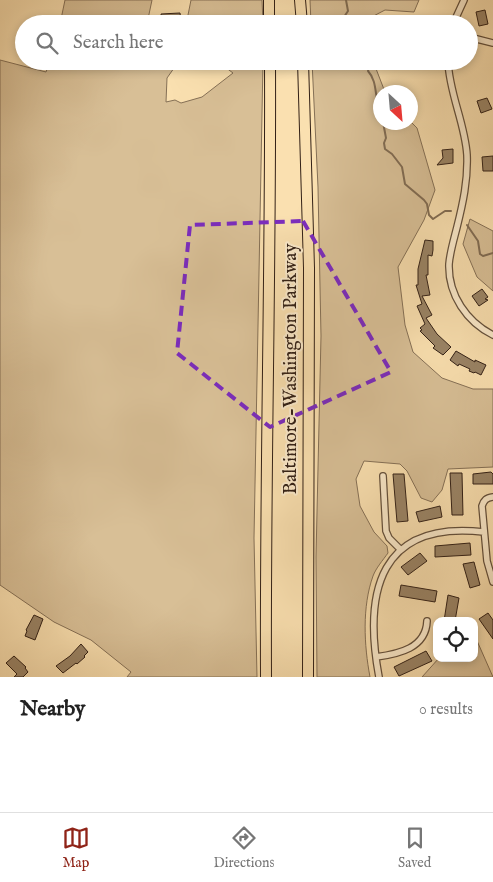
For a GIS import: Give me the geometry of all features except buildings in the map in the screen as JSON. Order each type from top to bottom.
[{"type":"highway","points":[[269,0],[269,15]]},
{"type":"highway","points":[[300,0],[301,15]]},
{"type":"highway","name":"Baltimore-Washington Parkway","points":[[266,677],[270,70]]},
{"type":"highway","name":"Baltimore-Washington Parkway","points":[[303,70],[309,268],[308,677]]},
{"type":"street","points":[[457,15],[464,0]]},
{"type":"street","points":[[478,39],[493,43]]},
{"type":"street","points":[[449,70],[451,87],[463,129],[467,154],[463,202],[449,264],[451,284],[459,303],[469,318],[483,330],[493,335]]},
{"type":"street","points":[[383,476],[386,531],[389,538],[401,550]]},
{"type":"street","points":[[493,496],[483,501],[482,506],[487,561],[493,582]]},
{"type":"street","points":[[379,677],[374,612],[378,585],[387,565],[401,550],[414,541],[432,534],[466,530],[484,532]]},
{"type":"street","points":[[376,657],[397,653],[414,646],[426,633],[427,621]]},
{"type":"highlighted area","points":[[303,221],[391,372],[270,427],[177,353],[190,225]]},
{"type":"shaded area","points":[[65,0],[152,0],[149,15],[62,15]]},
{"type":"shaded area","points":[[191,0],[262,0],[263,15],[188,15]]},
{"type":"shaded area","points":[[310,0],[419,0],[414,12],[385,10],[375,15],[311,15]]},
{"type":"shaded area","points":[[0,60],[15,64],[15,70],[38,70],[46,72],[47,70],[173,70],[167,78],[166,102],[175,100],[181,103],[202,97],[233,73],[229,70],[263,70],[254,538],[257,677],[127,677],[131,672],[91,640],[54,622],[0,585]]},
{"type":"shaded area","points":[[312,70],[376,70],[382,85],[373,85],[373,130],[418,130],[435,190],[424,220],[398,267],[405,325],[413,352],[442,378],[473,389],[493,389],[493,467],[448,469],[442,490],[432,502],[421,498],[407,471],[400,464],[364,461],[356,479],[360,506],[374,532],[387,546],[388,553],[374,573],[367,600],[365,639],[370,677],[317,677],[316,557],[321,336],[318,187]]},
{"type":"shaded area","points":[[470,219],[493,231],[493,291],[477,277],[463,244]]},
{"type":"shaded area","points":[[478,643],[493,677],[422,677],[435,662],[478,662]]},
{"type":"waterway","points":[[345,15],[348,11],[346,0]]},
{"type":"waterway","points":[[368,70],[375,85]]},
{"type":"waterway","points":[[384,130],[385,149],[392,154],[402,167],[405,184],[427,204],[429,215],[433,219],[445,211],[451,211]]},
{"type":"waterway","points":[[467,225],[478,241],[480,254],[483,256],[493,253]]}]
